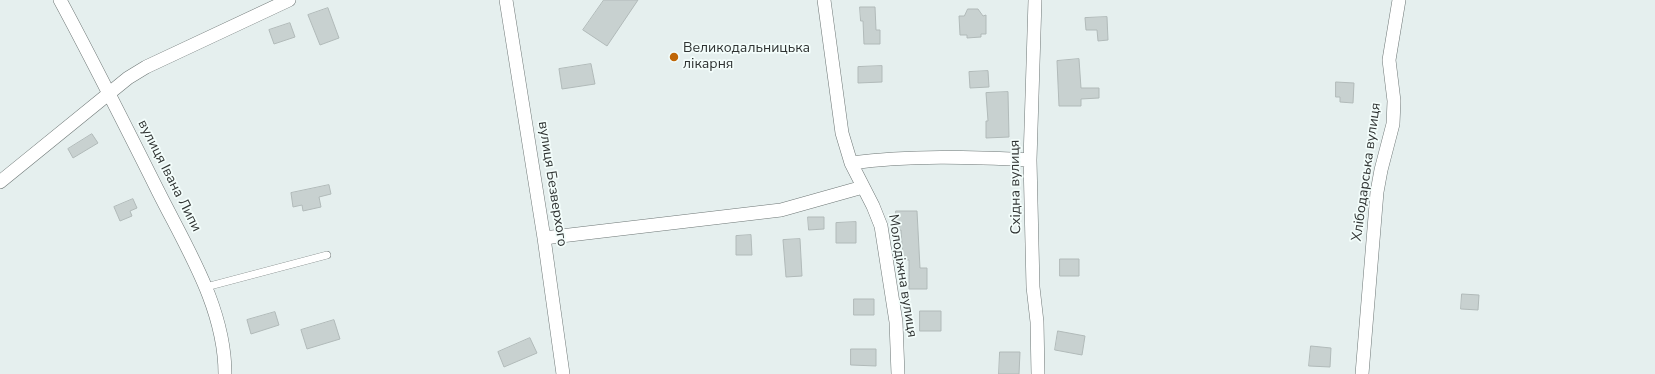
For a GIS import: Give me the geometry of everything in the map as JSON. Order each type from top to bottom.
[{"type":"street","name":"вулиця Івана Липи","points":[[60,0],[110,93],[206,287],[224,348],[225,374]]},
{"type":"street","points":[[0,182],[128,78],[146,67],[289,0]]},
{"type":"street","name":"вулиця Безверхого","points":[[506,0],[544,238],[563,374]]},
{"type":"street","name":"Молодіжна вулиця","points":[[824,0],[842,133],[851,163],[873,206],[881,226],[896,322],[898,374]]},
{"type":"street","name":"Східна вулиця","points":[[1035,0],[1030,160],[1033,287],[1037,322],[1038,374]]},
{"type":"street","name":"Хлібодарська вулиця","points":[[1362,374],[1377,192],[1393,124],[1394,101],[1389,60],[1399,0]]},
{"type":"street","points":[[851,163],[900,158],[1030,160]]},
{"type":"street","points":[[544,238],[781,210],[863,187]]},
{"type":"lane","points":[[206,287],[328,255]]},
{"type":"building","points":[[604,0],[638,0],[607,46],[583,30]]},
{"type":"building","points":[[860,7],[875,7],[876,30],[880,30],[880,44],[864,44],[863,21],[861,21]]},
{"type":"building","points":[[328,8],[339,38],[320,45],[308,15]]},
{"type":"building","points":[[968,9],[978,9],[983,16],[986,15],[986,34],[981,34],[981,37],[967,38],[967,35],[960,35],[959,16],[964,16]]},
{"type":"building","points":[[1107,17],[1108,40],[1098,41],[1097,30],[1086,30],[1085,18]]},
{"type":"building","points":[[290,23],[295,37],[274,44],[269,30]]},
{"type":"building","points":[[1079,59],[1081,88],[1099,88],[1099,98],[1081,99],[1081,106],[1059,106],[1057,61]]},
{"type":"building","points":[[591,64],[595,84],[562,89],[559,69]]},
{"type":"building","points":[[882,66],[882,82],[858,83],[858,67]]},
{"type":"building","points":[[988,71],[989,87],[970,88],[969,72]]},
{"type":"building","points":[[1336,82],[1354,83],[1353,103],[1340,102],[1340,97],[1336,97]]},
{"type":"building","points":[[1008,92],[1009,137],[986,138],[986,121],[988,121],[986,93]]},
{"type":"building","points":[[92,134],[98,143],[73,158],[68,149]]},
{"type":"building","points":[[329,185],[331,194],[319,197],[321,207],[303,211],[302,205],[293,207],[291,193]]},
{"type":"building","points":[[133,199],[137,208],[130,211],[132,216],[120,221],[114,207]]},
{"type":"building","points":[[896,211],[917,211],[920,268],[927,268],[927,289],[909,289],[909,260],[903,260],[901,230],[897,231]]},
{"type":"building","points":[[808,217],[824,217],[824,229],[809,230]]},
{"type":"building","points":[[856,222],[856,243],[836,243],[836,223]]},
{"type":"building","points":[[751,235],[752,255],[736,255],[736,236]]},
{"type":"building","points":[[800,239],[802,276],[786,277],[783,240]]},
{"type":"building","points":[[1060,259],[1079,259],[1079,276],[1060,276]]},
{"type":"building","points":[[1462,294],[1479,295],[1478,310],[1461,309]]},
{"type":"building","points":[[854,299],[874,299],[874,315],[854,315]]},
{"type":"building","points":[[920,311],[941,311],[941,331],[920,331]]},
{"type":"building","points":[[275,312],[279,325],[251,334],[247,320]]},
{"type":"building","points":[[334,320],[340,339],[307,349],[301,330]]},
{"type":"building","points":[[1058,331],[1085,336],[1082,355],[1055,350]]},
{"type":"building","points":[[530,338],[537,353],[504,367],[498,352]]},
{"type":"building","points":[[1311,346],[1331,348],[1330,367],[1309,366]]},
{"type":"building","points":[[851,349],[876,349],[876,366],[851,365]]},
{"type":"building","points":[[1000,352],[1020,352],[1019,374],[999,374]]},
{"type":"place","name":"Великодальницька лікарня","points":[[674,57]]}]
